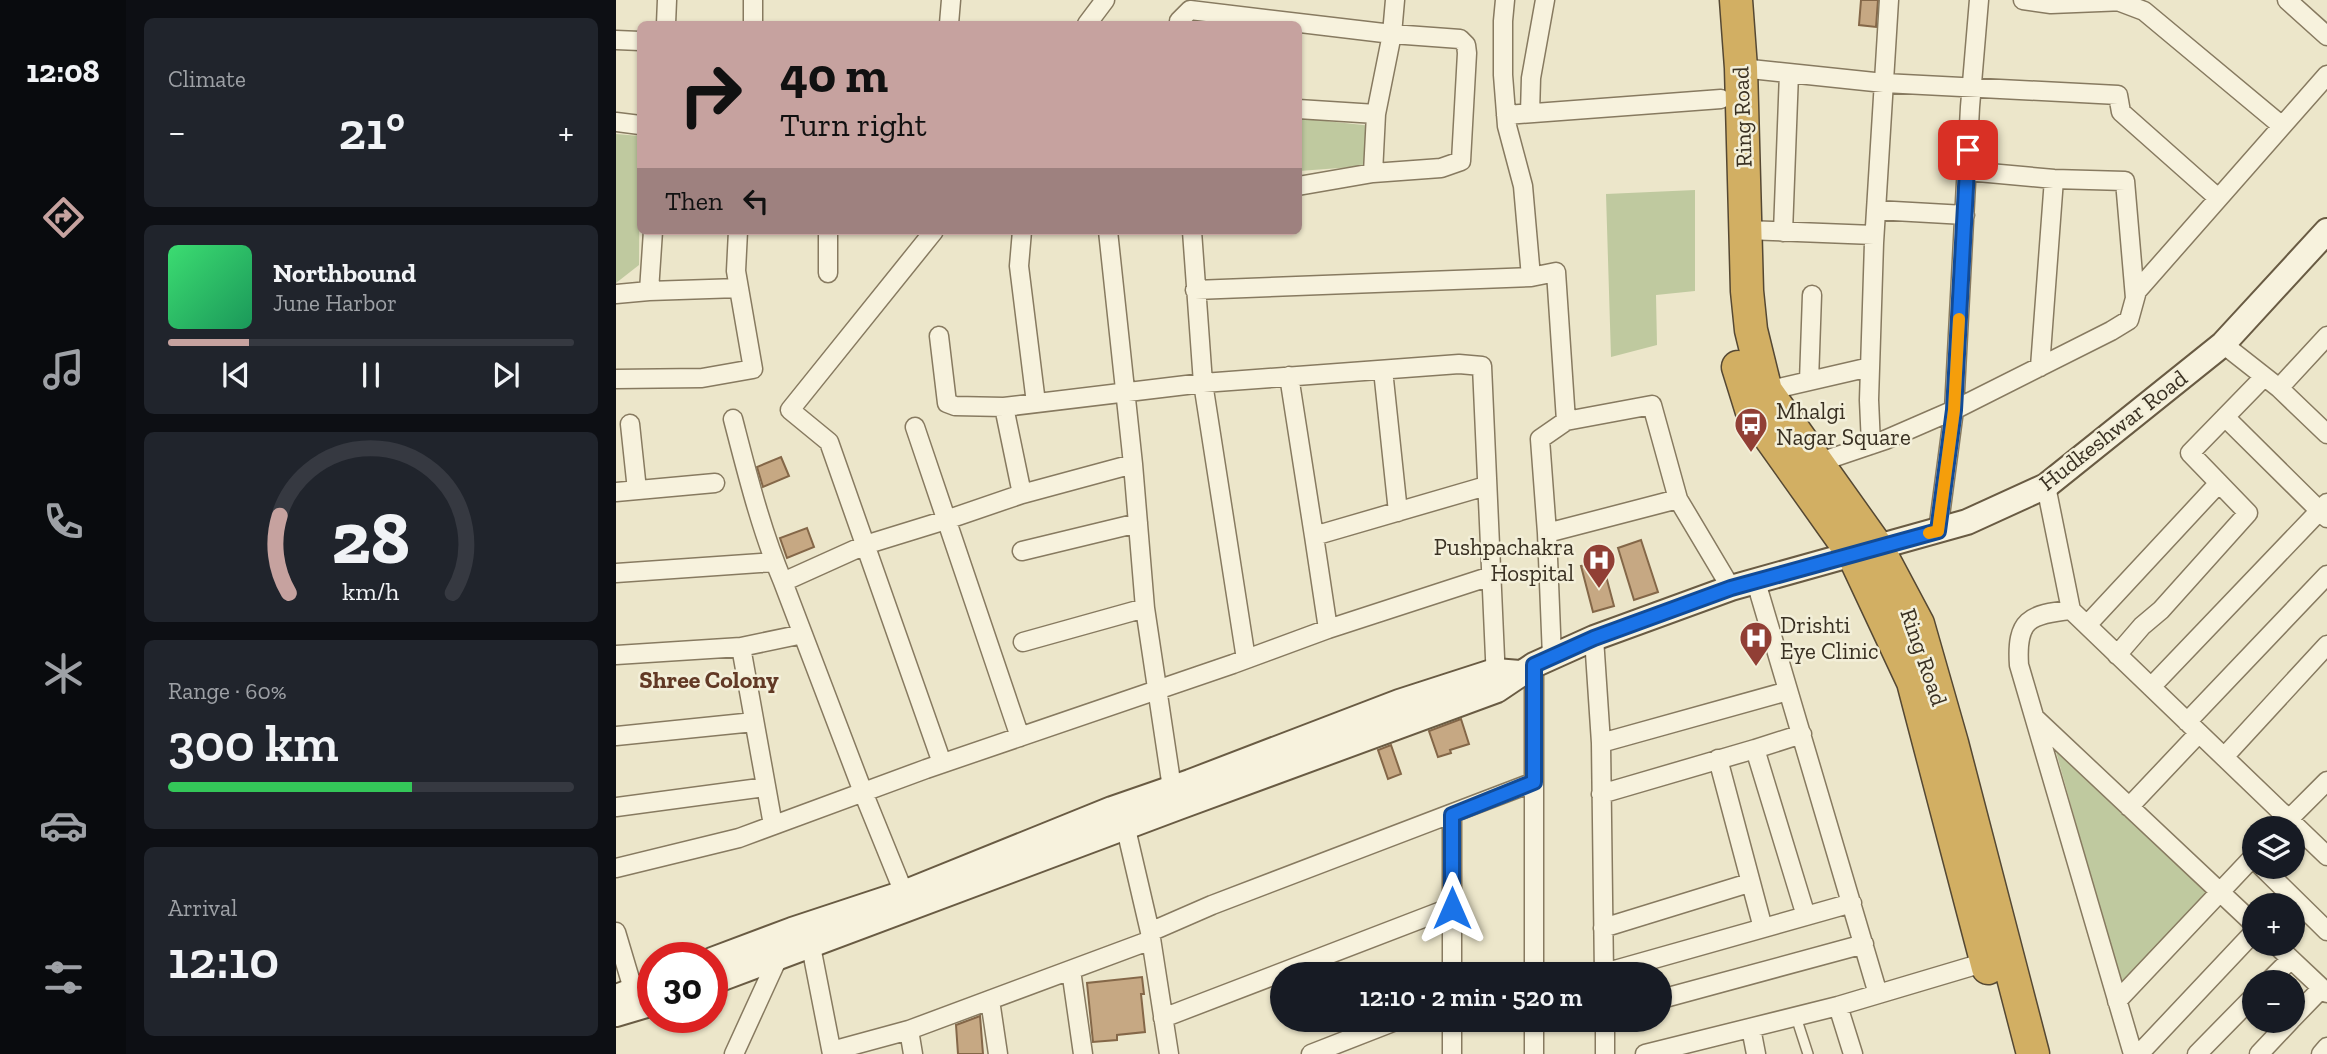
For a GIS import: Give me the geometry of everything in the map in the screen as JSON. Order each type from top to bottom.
[{"type":"highway","name":"Ring Road","points":[[1718,0],[1729,316],[1736,361],[1752,412],[1865,550],[1918,624],[1952,743],[2033,1054]]},
{"type":"highway","name":"Ring Road","points":[[1735,0],[1741,68],[1747,291],[1751,330],[1766,391],[1817,463],[1865,550],[1913,682],[2010,1054]]},
{"type":"main road","name":"Hudkeshwar Road","points":[[1535,665],[1594,638],[1731,588],[1967,522],[2046,486],[2223,344],[2327,230]]},
{"type":"main road","points":[[728,977],[777,960],[809,936],[904,893],[1176,797],[1399,702],[1496,680],[1535,665]]},
{"type":"main road","points":[[728,956],[809,936],[1123,816]]},
{"type":"street","points":[[666,21],[667,0]]},
{"type":"street","points":[[752,21],[753,0]]},
{"type":"street","points":[[949,21],[951,0]]},
{"type":"street","points":[[1089,21],[1105,0]]},
{"type":"street","points":[[1373,173],[1376,114],[1392,34],[1395,0]]},
{"type":"street","points":[[1505,0],[1503,75],[1506,115],[1522,186],[1531,276]]},
{"type":"street","points":[[1530,113],[1531,78],[1545,0]]},
{"type":"street","points":[[1871,445],[1868,400],[1874,235],[1889,0]]},
{"type":"street","points":[[1938,531],[1954,410],[1979,0]]},
{"type":"street","points":[[2023,0],[2051,4],[2142,0]]},
{"type":"street","points":[[2116,0],[2144,11],[2282,126]]},
{"type":"street","points":[[2287,0],[2327,36]]},
{"type":"street","points":[[1179,21],[1189,9],[1286,21]]},
{"type":"street","points":[[1302,23],[1392,34],[1460,38],[1466,45],[1461,161],[1441,168],[1373,173],[1302,185]]},
{"type":"street","points":[[616,40],[637,41]]},
{"type":"street","points":[[1741,68],[1884,83],[2118,94],[2121,113],[2218,198]]},
{"type":"street","points":[[1783,232],[1789,73]]},
{"type":"street","points":[[1817,463],[1871,445],[1954,410],[2129,320],[2137,291],[2327,75]]},
{"type":"street","points":[[1506,115],[1721,99]]},
{"type":"street","points":[[1302,109],[1376,114]]},
{"type":"street","points":[[616,122],[637,125]]},
{"type":"street","points":[[1967,171],[2054,179],[2125,181],[2135,299]]},
{"type":"street","points":[[2040,367],[2054,179]]},
{"type":"street","points":[[1876,209],[1965,215]]},
{"type":"street","points":[[1745,230],[1874,235]]},
{"type":"street","points":[[649,291],[653,235]]},
{"type":"street","points":[[616,379],[702,377],[753,369],[736,271],[738,235]]},
{"type":"street","points":[[828,235],[828,273]]},
{"type":"street","points":[[931,235],[790,410],[829,442],[942,763]]},
{"type":"street","points":[[1022,235],[1018,266],[1036,403]]},
{"type":"street","points":[[1108,235],[1139,523],[1145,608],[1176,797]]},
{"type":"street","points":[[1192,235],[1203,383],[1246,659]]},
{"type":"street","points":[[1195,290],[1531,276],[1556,272],[1566,421]]},
{"type":"street","points":[[616,294],[738,288]]},
{"type":"street","points":[[1809,381],[1812,295]]},
{"type":"street","points":[[939,336],[947,403],[955,406],[1004,408],[1203,383],[1459,364],[1482,366],[1496,680]]},
{"type":"street","points":[[2279,388],[2327,336]]},
{"type":"street","points":[[2223,344],[2279,388],[2327,434]]},
{"type":"street","points":[[1766,391],[1870,368]]},
{"type":"street","points":[[1383,370],[1398,512]]},
{"type":"street","points":[[1289,376],[1328,629]]},
{"type":"street","points":[[2117,655],[2248,513],[2190,453],[2264,377]]},
{"type":"street","points":[[1534,962],[1535,665],[1547,533],[1541,439],[1566,421],[1652,405],[1678,499],[1731,588]]},
{"type":"street","points":[[1004,408],[1022,494]]},
{"type":"street","points":[[2151,687],[2325,511],[2225,417]]},
{"type":"street","points":[[733,419],[774,562],[904,893]]},
{"type":"street","points":[[630,424],[637,491]]},
{"type":"street","points":[[915,427],[1020,737]]},
{"type":"street","points":[[783,582],[865,545],[1022,494],[1133,464]]},
{"type":"street","points":[[616,492],[715,483]]},
{"type":"street","points":[[2087,625],[2219,483]]},
{"type":"street","points":[[1314,536],[1486,486]]},
{"type":"street","points":[[2046,486],[2071,610],[2224,757],[2279,816]]},
{"type":"street","points":[[1547,533],[1678,499]]},
{"type":"street","points":[[1022,551],[1139,523]]},
{"type":"street","points":[[616,573],[774,562]]},
{"type":"street","points":[[2129,807],[2193,728],[2327,575]]},
{"type":"street","points":[[616,868],[739,838],[942,763],[1328,629],[1491,576]]},
{"type":"street","points":[[1756,582],[1878,994]]},
{"type":"street","points":[[1023,642],[1145,608]]},
{"type":"street","points":[[2071,610],[2049,612],[2029,621],[2018,638],[2019,665],[2133,1054]]},
{"type":"street","points":[[616,655],[741,647],[803,634]]},
{"type":"street","points":[[1594,638],[1601,743],[1604,962]]},
{"type":"street","points":[[2224,757],[2327,645]]},
{"type":"street","points":[[741,647],[773,825]]},
{"type":"street","points":[[1601,743],[1788,691]]},
{"type":"street","points":[[2035,718],[2242,913]]},
{"type":"street","points":[[616,736],[754,722]]},
{"type":"street","points":[[1601,794],[1802,734]]},
{"type":"street","points":[[1755,749],[1806,916]]},
{"type":"street","points":[[1718,759],[1763,928]]},
{"type":"street","points":[[2292,816],[2327,781]]},
{"type":"street","points":[[809,936],[832,1053],[909,1030],[1071,970],[1151,936],[1212,905],[1534,782]]},
{"type":"street","points":[[616,807],[766,787]]},
{"type":"street","points":[[1452,815],[1452,962]]},
{"type":"street","points":[[1123,816],[1151,936],[1169,1054]]},
{"type":"street","points":[[2305,839],[2327,856]]},
{"type":"street","points":[[2118,1000],[2242,872]]},
{"type":"street","points":[[2275,879],[2327,930]]},
{"type":"street","points":[[1603,928],[1749,883]]},
{"type":"street","points":[[1645,962],[1852,903]]},
{"type":"street","points":[[1163,1018],[1452,908]]},
{"type":"street","points":[[616,932],[635,1000]]},
{"type":"street","points":[[1672,996],[1864,944]]},
{"type":"street","points":[[2139,1054],[2242,945]]},
{"type":"street","points":[[2288,956],[2324,990],[2305,1008]]},
{"type":"street","points":[[2280,970],[2291,959]]},
{"type":"street","points":[[734,1054],[777,960]]},
{"type":"street","points":[[1648,1054],[1838,1006],[1986,962]]},
{"type":"street","points":[[1071,970],[1083,1054]]},
{"type":"street","points":[[990,1000],[998,1054]]},
{"type":"street","points":[[1838,1006],[1853,1054]]},
{"type":"street","points":[[2197,1054],[2242,1008]]},
{"type":"street","points":[[1751,1028],[1756,1054]]},
{"type":"street","points":[[909,1030],[913,1054]]},
{"type":"street","points":[[1311,1054],[1367,1032]]},
{"type":"street","points":[[1452,1032],[1452,1054]]},
{"type":"street","points":[[1534,1032],[1534,1054]]},
{"type":"street","points":[[1605,1032],[1605,1054]]},
{"type":"street","points":[[2259,1054],[2279,1033]]},
{"type":"street","points":[[2321,1054],[2327,1047]]},
{"type":"lane","points":[[1796,1017],[1808,1054]]},
{"type":"green space","points":[[1302,118],[1372,126],[1367,166],[1302,171]]},
{"type":"green space","points":[[616,134],[637,136],[637,235],[639,235],[639,265],[616,283]]},
{"type":"green space","points":[[1695,190],[1695,291],[1656,295],[1657,345],[1611,357],[1606,194]]},
{"type":"green space","points":[[2053,741],[2209,894],[2121,985]]},
{"type":"building","points":[[1861,0],[1878,0],[1876,27],[1859,25]]},
{"type":"building","points":[[781,457],[789,476],[763,487],[757,467]]},
{"type":"building","points":[[807,528],[814,547],[787,558],[780,538]]},
{"type":"building","points":[[1641,540],[1658,592],[1634,600],[1618,548]]},
{"type":"building","points":[[1602,561],[1614,606],[1593,612],[1581,566]]},
{"type":"building","points":[[1461,719],[1469,744],[1438,757],[1429,731]]},
{"type":"building","points":[[1391,745],[1401,774],[1388,779],[1378,750]]},
{"type":"building","points":[[1142,977],[1145,1032],[1117,1035],[1117,1040],[1093,1042],[1087,983]]},
{"type":"building","points":[[980,1016],[983,1054],[958,1054],[956,1025]]},
{"type":"slow traffic","points":[[1929,533],[1938,531],[1954,410],[1959,319]]},
{"type":"place","name":"Mhalgi Nagar Square","points":[[1751,454]]},
{"type":"place","name":"Pushpachakra Hospital","points":[[1599,590]]},
{"type":"place","name":"Drishti Eye Clinic","points":[[1756,668]]},
{"type":"district","name":"Shree Colony","points":[[709,680]]},
{"type":"route","points":[[1452,908],[1452,815],[1534,782],[1534,665],[1594,638],[1731,588],[1938,531],[1954,410],[1968,150]]}]
